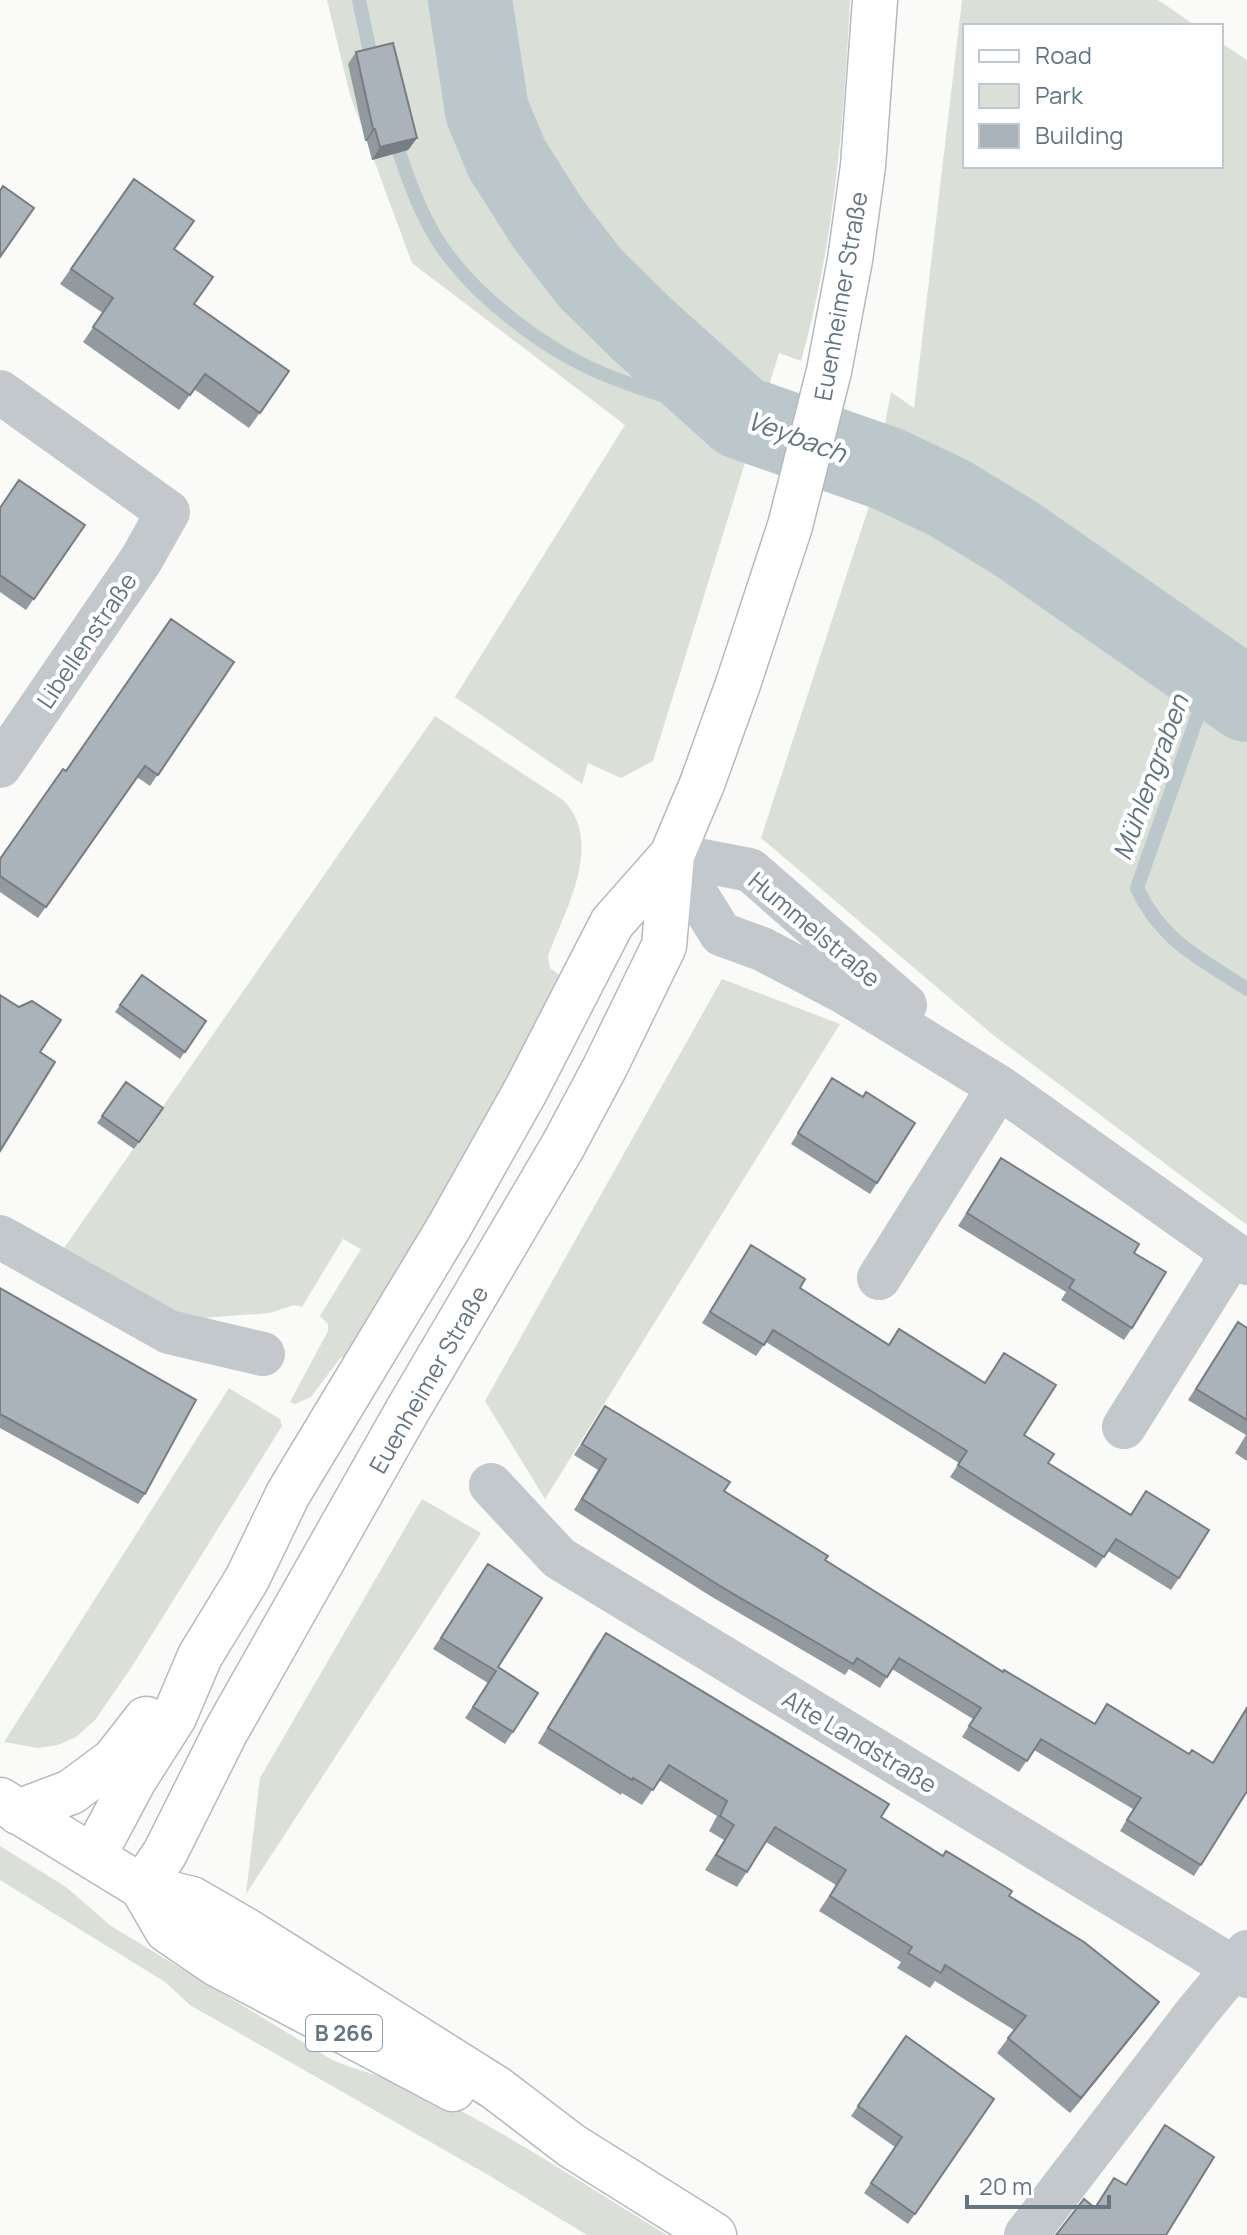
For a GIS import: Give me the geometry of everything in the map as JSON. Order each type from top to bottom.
[{"type":"main road","name":"Euenheimer Straße","points":[[142,1887],[165,1853],[225,1733],[406,1413],[517,1227],[605,1067],[664,946],[672,855],[702,784],[738,684],[790,526],[829,371],[850,260],[863,166],[875,0]]},
{"type":"main road","name":"Euenheimer Straße","points":[[93,1857],[134,1780],[174,1717],[200,1656],[247,1579],[288,1494],[449,1227],[526,1090],[612,923],[672,855]]},
{"type":"main road","points":[[9,1806],[71,1792],[114,1760],[200,1656]]},
{"type":"main road","name":"B 266","points":[[9,1806],[142,1887],[167,1930],[217,1964],[412,2070],[572,2146],[714,2235]]},
{"type":"street","name":"Libellenstraße","points":[[0,392],[168,512],[141,560],[0,766]]},
{"type":"street","name":"Hummelstraße","points":[[672,855],[721,934],[762,949],[844,992],[999,1087],[1240,1258],[1124,1427]]},
{"type":"street","name":"Hummelstraße","points":[[672,855],[750,870],[999,1087]]},
{"type":"street","points":[[879,1278],[999,1087]]},
{"type":"street","points":[[0,1237],[169,1332],[263,1354]]},
{"type":"street","name":"Alte Landstraße","points":[[491,1485],[559,1558],[1243,1965]]},
{"type":"street","points":[[1026,2235],[1197,2012],[1243,1965]]},
{"type":"green space","points":[[327,0],[850,0],[836,182],[822,273],[801,361],[779,353],[653,761],[621,778],[588,763],[582,784],[455,697],[625,425],[412,263],[350,95]]},
{"type":"green space","points":[[962,0],[1158,0],[1193,24],[963,24],[963,168],[1223,168],[1223,44],[1247,60],[1247,1225],[992,1034],[761,838],[869,506],[891,392],[914,408]]},
{"type":"green space","points":[[435,716],[563,800],[575,817],[581,836],[578,876],[548,956],[550,968],[567,981],[354,1364],[341,1357],[311,1397],[295,1404],[290,1402],[328,1331],[328,1324],[320,1316],[361,1249],[343,1239],[302,1307],[294,1305],[270,1313],[190,1319],[62,1251]]},
{"type":"green space","points":[[722,979],[840,1024],[545,1499],[485,1401]]},
{"type":"green space","points":[[229,1388],[280,1419],[282,1426],[131,1668],[95,1720],[76,1737],[58,1745],[38,1748],[4,1742]]},
{"type":"green space","points":[[422,1499],[481,1533],[246,1894],[260,1778]]},
{"type":"green space","points":[[0,1846],[66,1887],[111,1926],[329,2058],[411,2086],[454,2107],[667,2235],[587,2235],[490,2176],[190,2005],[165,1982],[0,1880]]},
{"type":"building","points":[[393,43],[417,138],[380,147],[356,52]]},
{"type":"building","points":[[134,179],[194,221],[174,249],[213,277],[194,304],[289,371],[260,413],[205,374],[190,395],[93,327],[113,298],[71,269]]},
{"type":"building","points":[[3,186],[34,208],[0,257],[0,191]]},
{"type":"building","points":[[19,480],[85,525],[34,599],[0,575],[0,508]]},
{"type":"building","points":[[171,619],[234,662],[158,775],[145,766],[46,907],[0,876],[0,859],[63,769],[66,771]]},
{"type":"building","points":[[142,975],[206,1021],[185,1052],[120,1005]]},
{"type":"building","points":[[0,995],[19,1007],[32,1001],[61,1020],[40,1052],[55,1062],[0,1151]]},
{"type":"building","points":[[832,1078],[863,1097],[866,1092],[915,1123],[877,1183],[798,1133]]},
{"type":"building","points":[[126,1082],[163,1108],[139,1142],[102,1116]]},
{"type":"building","points":[[1001,1158],[1139,1244],[1134,1253],[1166,1272],[1132,1328],[1069,1288],[1074,1280],[967,1213]]},
{"type":"building","points":[[751,1245],[805,1279],[800,1288],[889,1345],[899,1329],[985,1383],[1004,1353],[1056,1385],[1024,1435],[1054,1454],[1048,1463],[1131,1515],[1146,1491],[1209,1530],[1179,1578],[1116,1539],[1104,1557],[958,1465],[967,1451],[773,1330],[764,1345],[710,1312]]},
{"type":"building","points":[[0,1288],[196,1400],[145,1494],[0,1414]]},
{"type":"building","points":[[1238,1322],[1247,1328],[1247,1420],[1196,1389]]},
{"type":"building","points":[[605,1406],[730,1482],[724,1491],[828,1556],[825,1560],[1003,1672],[1095,1724],[1107,1704],[1189,1754],[1192,1750],[1213,1763],[1247,1708],[1247,1791],[1201,1865],[1127,1820],[1141,1798],[1041,1739],[1027,1761],[969,1726],[981,1708],[899,1658],[887,1677],[857,1658],[853,1664],[720,1586],[582,1499],[606,1459],[582,1444]]},
{"type":"building","points":[[488,1564],[542,1598],[498,1667],[538,1693],[513,1732],[473,1707],[496,1671],[441,1638]]},
{"type":"building","points":[[606,1633],[889,1804],[881,1817],[943,1856],[946,1851],[1012,1891],[1009,1896],[1084,1942],[1159,2002],[1081,2098],[1008,2038],[1026,2016],[945,1965],[941,1973],[908,1953],[912,1947],[830,1896],[846,1870],[775,1827],[747,1872],[716,1855],[734,1825],[720,1816],[727,1801],[669,1765],[653,1790],[548,1728]]},
{"type":"building","points":[[906,2036],[994,2099],[915,2214],[871,2183],[902,2137],[858,2106]]},
{"type":"building","points":[[1165,2125],[1214,2157],[1166,2235],[1056,2235],[1084,2199],[1095,2208],[1114,2178],[1126,2185]]},
{"type":"waterway","name":"Mühlengraben","points":[[359,0],[373,66]]},
{"type":"waterway","name":"Veybach","points":[[470,0],[487,111],[507,159],[549,225],[591,279],[642,329],[740,417],[888,469],[949,498],[1015,538],[1247,700]]},
{"type":"waterway","name":"Mühlengraben","points":[[394,136],[417,200],[440,245],[465,276],[502,311],[545,343],[590,368],[643,389],[740,417]]},
{"type":"waterway","name":"Mühlengraben","points":[[1212,675],[1137,888],[1158,922],[1183,947],[1247,989]]}]
